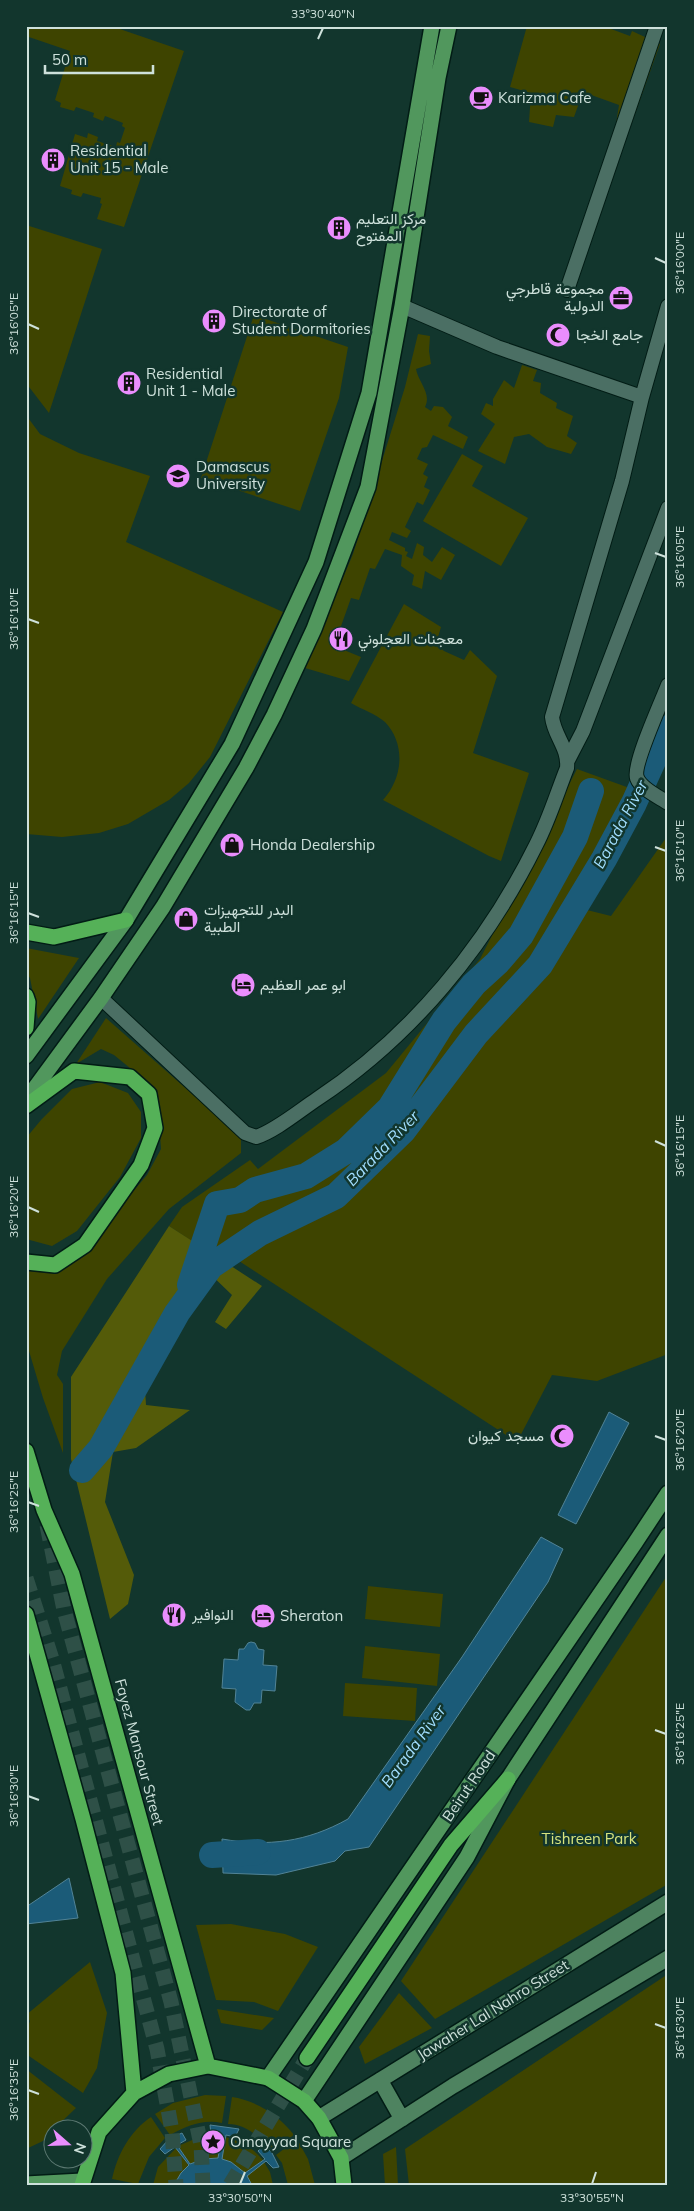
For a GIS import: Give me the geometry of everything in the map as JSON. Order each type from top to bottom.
[{"type":"highway","points":[[26,932],[54,937],[126,920]]},
{"type":"highway","points":[[26,996],[28,1002],[26,1028]]},
{"type":"highway","points":[[26,1106],[74,1071],[130,1077],[149,1094],[155,1128],[141,1165],[85,1245],[55,1266],[26,1262]]},
{"type":"highway","name":"Fayez Mansour Street","points":[[26,1451],[44,1510],[72,1574],[208,2066]]},
{"type":"highway","points":[[26,1614],[83,1819],[122,1973],[134,2093]]},
{"type":"highway","points":[[308,2058],[451,1845],[508,1779]]},
{"type":"highway","points":[[82,2183],[99,2132],[134,2093],[169,2074],[208,2066],[268,2078],[304,2102],[319,2118],[341,2158],[344,2185]]},
{"type":"main road","points":[[26,1056],[126,920],[232,744],[316,562],[369,393],[432,26]]},
{"type":"main road","points":[[26,1100],[101,998],[163,907],[246,768],[274,715],[314,629],[368,487],[402,306],[438,78],[449,26]]},
{"type":"main road","name":"Beirut Road","points":[[268,2078],[635,1544],[668,1493]]},
{"type":"main road","name":"Beirut Road","points":[[304,2102],[467,1857],[508,1779],[668,1536]]},
{"type":"main road","name":"Jawaher Lal Nahro Street","points":[[319,2118],[668,1902]]},
{"type":"main road","points":[[341,2158],[452,2086],[668,1958]]},
{"type":"main road","points":[[380,2080],[402,2119]]},
{"type":"main road","points":[[26,2184],[82,2183]]},
{"type":"street","points":[[567,290],[657,26]]},
{"type":"street","points":[[402,306],[497,347],[642,396]]},
{"type":"street","points":[[568,760],[565,748],[553,727],[552,717],[622,481],[642,396],[668,306]]},
{"type":"street","points":[[101,998],[245,1133],[256,1137],[261,1136],[351,1077],[414,1020],[470,954],[506,900],[537,844],[567,768],[568,760],[583,731],[668,508]]},
{"type":"street","points":[[668,685],[637,766],[638,781],[668,803]]},
{"type":"green space","points":[[26,26],[111,26],[184,51],[124,227],[97,219],[102,204],[100,203],[101,198],[83,193],[81,197],[71,194],[72,190],[60,186],[75,134],[87,138],[88,133],[98,137],[97,141],[116,147],[117,142],[120,143],[125,128],[122,126],[123,123],[105,116],[103,121],[93,117],[94,113],[76,107],[74,111],[60,107],[61,103],[55,100],[70,51],[26,36]]},
{"type":"green space","points":[[527,26],[603,26],[630,36],[632,31],[660,44],[630,128],[616,124],[619,105],[583,92],[574,117],[556,115],[553,127],[529,122],[531,93],[510,87]]},
{"type":"green space","points":[[26,225],[102,249],[49,413],[26,383]]},
{"type":"green space","points":[[254,315],[348,347],[339,398],[300,511],[201,478]]},
{"type":"green space","points":[[418,334],[430,336],[429,351],[431,364],[416,369],[426,392],[427,402],[425,407],[431,411],[434,406],[443,407],[452,417],[448,426],[468,437],[463,449],[433,435],[427,447],[422,448],[417,459],[428,464],[423,474],[428,477],[424,487],[430,490],[423,505],[417,502],[405,527],[411,531],[407,538],[392,532],[389,540],[405,548],[405,551],[408,552],[406,556],[412,559],[417,543],[424,547],[423,555],[432,562],[442,547],[455,555],[441,580],[425,571],[422,589],[412,585],[414,575],[401,566],[402,555],[385,549],[375,569],[370,568],[359,600],[351,598],[340,629],[346,630],[339,648],[361,657],[349,681],[305,668],[353,554],[405,387]]},
{"type":"green space","points":[[522,365],[537,370],[533,381],[541,383],[540,393],[557,403],[556,408],[573,416],[567,436],[577,443],[571,454],[547,447],[529,434],[514,437],[505,464],[478,451],[495,424],[481,414],[486,403],[493,406],[493,399],[504,380],[514,388]]},
{"type":"green space","points":[[26,415],[40,434],[79,453],[150,476],[126,542],[283,612],[210,757],[189,783],[169,800],[128,824],[99,833],[62,837],[26,834]]},
{"type":"green space","points":[[462,454],[483,466],[472,486],[528,518],[501,566],[423,521]]},
{"type":"green space","points":[[404,604],[441,627],[436,644],[444,651],[464,660],[470,650],[497,676],[473,753],[529,773],[501,861],[383,800],[395,782],[398,771],[399,751],[396,740],[385,722],[351,703]]},
{"type":"green space","points":[[577,769],[635,790],[562,918],[531,963],[415,1105],[334,1190],[252,1227],[216,1257],[169,1226],[182,1207],[250,1160],[258,1169],[386,1073],[480,959]]},
{"type":"green space","points":[[668,835],[668,1354],[597,1381],[552,1375],[517,1442],[239,1261],[280,1228],[329,1206],[396,1148],[478,1044],[528,989],[587,910],[611,916]]},
{"type":"green space","points":[[26,948],[79,958],[38,1019],[30,978],[26,972]]},
{"type":"green space","points":[[106,1018],[241,1137],[241,1153],[169,1209],[107,1279],[62,1351],[57,1375],[63,1384],[63,1453],[43,1398],[26,1341],[26,1267],[50,1268],[119,1208],[147,1175],[161,1149],[158,1106],[152,1086],[114,1055],[101,1049],[76,1064]]},
{"type":"green space","points":[[100,1082],[128,1093],[141,1112],[141,1138],[120,1177],[77,1231],[52,1246],[26,1239],[26,1138],[72,1089]]},
{"type":"green space","points":[[169,1226],[262,1286],[226,1329],[215,1322],[232,1295],[203,1267],[143,1358],[146,1405],[190,1410],[136,1448],[113,1452],[105,1502],[134,1575],[128,1604],[110,1619],[71,1459],[71,1377]]},
{"type":"green space","name":"Tishreen Park","points":[[668,1574],[668,1884],[435,2019],[401,1981]]},
{"type":"green space","points":[[368,1586],[443,1594],[440,1627],[365,1619]]},
{"type":"green space","points":[[365,1646],[440,1654],[437,1686],[362,1678]]},
{"type":"green space","points":[[345,1683],[417,1688],[415,1721],[343,1716]]},
{"type":"green space","points":[[231,1924],[285,1934],[318,1947],[278,2011],[254,2002],[216,2000],[196,1925]]},
{"type":"green space","points":[[90,1962],[107,2013],[97,2068],[83,2093],[26,2054],[26,2032],[30,2021],[26,2015]]},
{"type":"green space","points":[[668,1974],[668,2185],[409,2185],[405,2149]]},
{"type":"green space","points":[[399,1993],[432,2028],[365,2064],[359,2047]]},
{"type":"green space","points":[[217,2009],[274,2018],[262,2030],[221,2023]]},
{"type":"green space","points":[[26,2069],[76,2108],[66,2118],[42,2118],[42,2141],[26,2149]]},
{"type":"green space","points":[[205,2095],[226,2096],[222,2123],[208,2122],[195,2124],[170,2135],[155,2114],[173,2103]]},
{"type":"green space","points":[[232,2097],[258,2105],[282,2121],[294,2135],[273,2151],[247,2129],[228,2124]]},
{"type":"green space","points":[[151,2117],[165,2138],[149,2157],[138,2184],[112,2179],[117,2161],[125,2144],[137,2129]]},
{"type":"green space","points":[[221,2137],[218,2158],[204,2159],[191,2165],[178,2146],[197,2138]]},
{"type":"green space","points":[[225,2137],[246,2145],[263,2160],[245,2173],[231,2162],[221,2159]]},
{"type":"green space","points":[[297,2139],[308,2159],[315,2185],[288,2185],[282,2163],[276,2155]]},
{"type":"green space","points":[[396,2147],[398,2185],[385,2185],[383,2154]]},
{"type":"green space","points":[[176,2148],[189,2166],[181,2173],[174,2185],[153,2185],[158,2167]]},
{"type":"green space","points":[[264,2162],[270,2172],[273,2185],[252,2185],[247,2176]]},
{"type":"water","points":[[609,1412],[629,1423],[576,1524],[558,1515]]},
{"type":"water","points":[[541,1537],[563,1549],[548,1582],[369,1847],[345,1851],[335,1861],[276,1875],[223,1873],[222,1839],[255,1842],[287,1841],[317,1833],[348,1819],[462,1657]]},
{"type":"water","points":[[251,1642],[255,1643],[258,1649],[264,1650],[263,1665],[277,1666],[275,1691],[262,1690],[261,1703],[254,1703],[250,1710],[246,1710],[235,1702],[236,1689],[222,1688],[224,1659],[238,1660],[239,1649],[244,1649]]},
{"type":"water","points":[[69,1878],[78,1918],[26,1924],[26,1907]]},
{"type":"water","points":[[210,2125],[239,2129],[235,2137],[226,2135],[222,2159],[231,2162],[245,2173],[265,2159],[258,2151],[264,2145],[272,2153],[279,2167],[273,2168],[266,2161],[247,2176],[252,2185],[174,2185],[181,2173],[189,2165],[175,2147],[165,2154],[160,2149],[169,2139],[182,2133],[186,2140],[177,2145],[190,2164],[204,2159],[218,2158],[222,2135],[211,2134]]},
{"type":"waterway","name":"Barada River","points":[[82,1470],[101,1448],[177,1313],[211,1266],[260,1233],[336,1196],[403,1131],[476,1034],[540,965],[604,859],[634,803],[668,728]]},
{"type":"waterway","points":[[190,1285],[217,1204],[240,1200],[255,1190],[306,1176],[346,1151],[390,1108],[444,1021],[474,984],[497,963],[521,935],[575,837],[591,791]]},
{"type":"waterway","name":"Barada River","points":[[212,1855],[258,1852]]},
{"type":"tunnel","points":[[47,1525],[64,1610],[171,2002],[201,2145],[203,2185]]},
{"type":"tunnel","points":[[26,1578],[52,1659],[157,2049],[172,2131],[176,2185]]},
{"type":"tunnel","points":[[230,2185],[307,2058]]},
{"type":"place","name":"Karizma Cafe","points":[[481,98]]},
{"type":"place","name":"Residential Unit 15 - Male","points":[[53,160]]},
{"type":"place","name":"مركز التعليم المفتوح","points":[[339,228]]},
{"type":"place","name":"مجموعة قاطرجي الدولية","points":[[621,298]]},
{"type":"place","name":"Directorate of Student Dormitories","points":[[214,321]]},
{"type":"place","name":"جامع الخجا","points":[[558,335]]},
{"type":"place","name":"Residential Unit 1 - Male","points":[[129,383]]},
{"type":"place","name":"Damascus University","points":[[178,476]]},
{"type":"place","name":"معجنات العجلوني","points":[[341,639]]},
{"type":"place","name":"Honda Dealership","points":[[232,845]]},
{"type":"place","name":"البدر للتجهيزات الطبية","points":[[186,919]]},
{"type":"place","name":"ابو عمر العظيم","points":[[243,985]]},
{"type":"place","name":"مسجد كيوان","points":[[562,1436]]},
{"type":"place","name":"النوافير","points":[[174,1615]]},
{"type":"place","name":"Sheraton","points":[[263,1616]]},
{"type":"place","name":"Omayyad Square","points":[[213,2142]]}]
